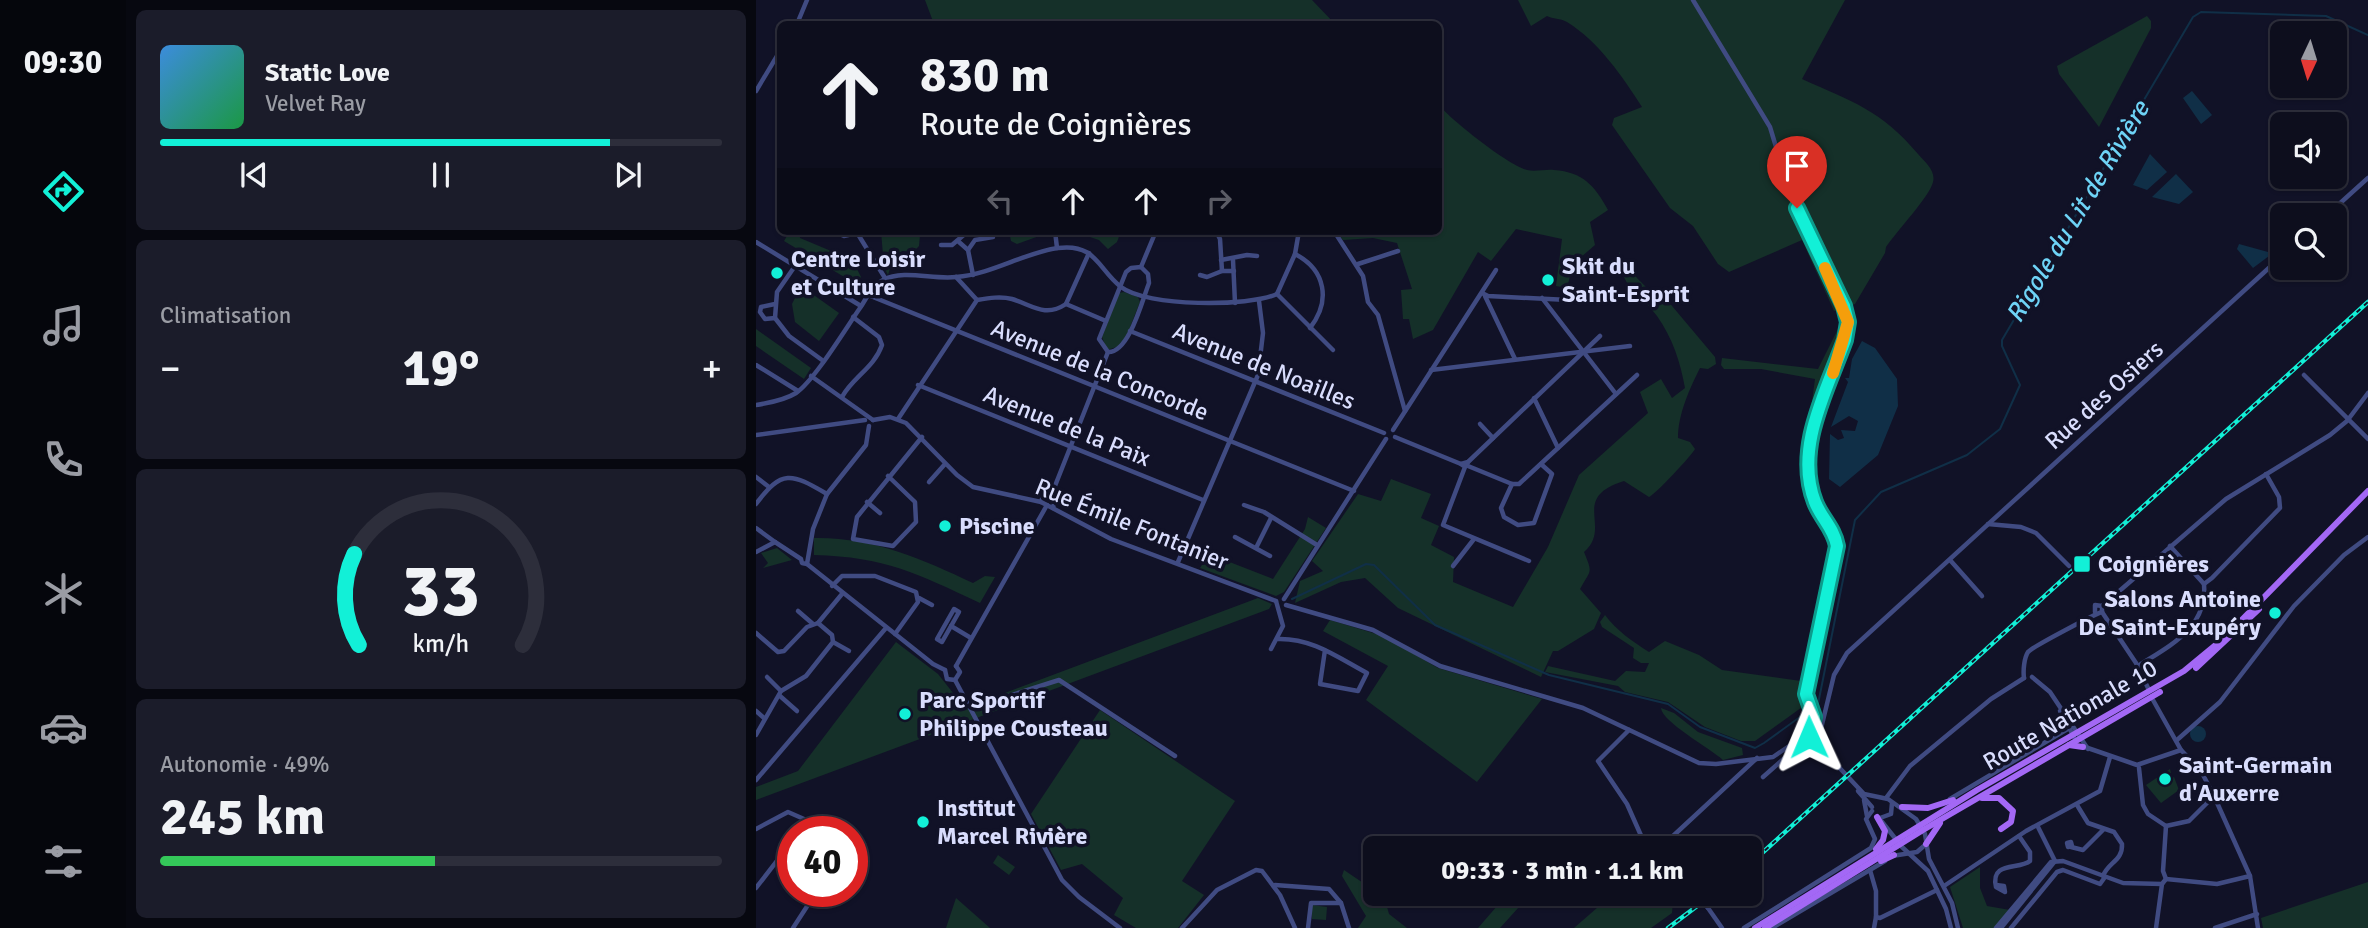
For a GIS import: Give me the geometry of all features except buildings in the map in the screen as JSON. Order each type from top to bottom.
[{"type":"main road","name":"Route Nationale 10","points":[[2090,729],[2169,681],[2207,653],[2368,491]]},
{"type":"main road","points":[[2060,749],[2074,734],[2090,729],[2171,685],[2214,653],[2368,497]]},
{"type":"main road","points":[[2066,742],[2074,734],[2090,729]]},
{"type":"main road","points":[[2066,742],[2086,748],[2090,729]]},
{"type":"main road","points":[[1922,827],[1947,816],[2060,749],[2074,734]]},
{"type":"main road","name":"Route Nationale 10","points":[[1755,928],[1868,864],[1977,790],[2066,742]]},
{"type":"main road","points":[[1902,807],[1920,810],[1977,790]]},
{"type":"main road","points":[[1977,799],[1996,797],[2009,804],[2013,811],[2012,820],[2001,829]]},
{"type":"main road","points":[[1868,864],[1884,836],[1883,825],[1875,814]]},
{"type":"main road","points":[[1926,844],[1933,831],[1947,816]]},
{"type":"main road","points":[[1765,928],[1868,864],[1894,855]]},
{"type":"street","points":[[798,21],[807,0]]},
{"type":"street","points":[[1693,0],[1770,127],[1789,190],[1844,306],[1848,322],[1844,344],[1810,446],[1815,503],[1834,534],[1837,546],[1806,694],[1813,712],[1809,738],[1803,743]]},
{"type":"street","points":[[756,90],[777,56]]},
{"type":"street","points":[[2340,203],[2368,178]]},
{"type":"street","points":[[859,235],[885,278]]},
{"type":"street","points":[[941,245],[958,242],[964,235]]},
{"type":"street","points":[[969,235],[975,240]]},
{"type":"street","points":[[1055,235],[1057,248]]},
{"type":"street","points":[[1142,267],[1154,235]]},
{"type":"street","points":[[1218,235],[1222,271]]},
{"type":"street","points":[[756,405],[798,391],[868,295],[885,278],[902,275],[974,275],[1057,248],[1077,249],[1089,253],[1105,266],[1120,287],[1144,296],[1200,303],[1259,301],[1277,294],[1295,254],[1298,235]]},
{"type":"street","points":[[1337,235],[1358,264],[1368,302],[1378,316],[1405,411]]},
{"type":"street","points":[[968,250],[975,240],[993,237]]},
{"type":"street","points":[[756,242],[861,306]]},
{"type":"street","points":[[958,242],[968,250],[974,275]]},
{"type":"street","points":[[1358,264],[1398,251]]},
{"type":"street","points":[[1066,304],[1089,253]]},
{"type":"street","points":[[1295,254],[1316,270],[1324,289],[1324,304],[1310,328]]},
{"type":"street","points":[[1222,260],[1233,260],[1247,255],[1257,256]]},
{"type":"street","points":[[1233,260],[1235,303]]},
{"type":"street","points":[[795,266],[777,292],[775,318],[789,336],[822,360]]},
{"type":"street","points":[[1108,352],[1099,339],[1126,272],[1142,267]]},
{"type":"street","points":[[1108,352],[1114,352],[1125,345],[1149,278],[1142,267]]},
{"type":"street","name":"Rue des Osiers","points":[[1819,744],[1834,675],[1841,660],[2270,268]]},
{"type":"street","points":[[1386,439],[1384,433],[1393,430],[1496,270]]},
{"type":"street","points":[[1200,275],[1207,277],[1222,271],[1234,271]]},
{"type":"street","points":[[956,277],[977,300]]},
{"type":"street","points":[[1482,293],[1488,296],[1568,300]]},
{"type":"street","points":[[1482,293],[1515,359]]},
{"type":"street","points":[[1277,294],[1333,350]]},
{"type":"street","name":"Avenue de la Concorde","points":[[868,295],[1354,491]]},
{"type":"street","points":[[977,300],[1009,298],[1043,311],[1066,304],[1107,321]]},
{"type":"street","points":[[1542,298],[1616,394]]},
{"type":"street","points":[[756,435],[869,419],[898,419],[918,385],[977,300]]},
{"type":"street","points":[[1178,562],[1255,381],[1262,349],[1259,301]]},
{"type":"street","points":[[775,304],[764,305],[760,312],[765,319],[775,318]]},
{"type":"street","points":[[842,397],[849,386],[873,363],[882,345],[879,337],[853,317]]},
{"type":"street","name":"Avenue de Noailles","points":[[1130,331],[1384,433]]},
{"type":"street","points":[[1529,561],[1443,525],[1465,465],[1600,336]]},
{"type":"street","points":[[1431,370],[1630,346]]},
{"type":"street","points":[[1051,496],[1108,352]]},
{"type":"street","points":[[756,365],[798,391]]},
{"type":"street","points":[[1271,649],[1283,626],[1284,599],[1386,439],[1395,437],[1512,484],[1519,484],[1637,375]]},
{"type":"street","points":[[2304,375],[2347,421],[2368,439]]},
{"type":"street","points":[[811,376],[869,419]]},
{"type":"street","name":"Avenue de la Paix","points":[[918,385],[1203,500]]},
{"type":"street","points":[[2024,678],[2025,658],[2033,648],[2077,626],[2102,609],[2226,499],[2347,421],[2368,393]]},
{"type":"street","points":[[1534,398],[1558,448]]},
{"type":"street","points":[[807,564],[813,529],[827,494],[866,445],[869,419]]},
{"type":"street","name":"Rue Émile Fontanier","points":[[898,419],[922,437],[945,464],[973,486],[1041,502],[1111,539],[1276,601]]},
{"type":"street","points":[[1480,424],[1493,438]]},
{"type":"street","points":[[1393,430],[1395,437]]},
{"type":"street","points":[[888,476],[915,502],[916,522],[893,546],[853,539],[856,517],[888,476],[922,437]]},
{"type":"street","points":[[929,482],[945,464]]},
{"type":"street","points":[[1512,484],[1501,508],[1504,517],[1518,525],[1534,523],[1552,474],[1541,464]]},
{"type":"street","points":[[2138,666],[2174,644],[2195,622],[2203,606],[2204,584],[2280,508],[2279,498],[2266,474]]},
{"type":"street","points":[[756,477],[769,487]]},
{"type":"street","points":[[756,504],[779,479],[794,477],[827,494]]},
{"type":"street","points":[[756,528],[801,559],[802,563],[807,564],[933,664],[945,670],[956,666],[1055,499],[1043,496],[1041,502]]},
{"type":"street","points":[[867,502],[880,513]]},
{"type":"street","points":[[1244,505],[1317,545]]},
{"type":"street","points":[[1257,546],[1271,518]]},
{"type":"street","points":[[1988,524],[2032,531],[2048,542],[2069,566]]},
{"type":"street","points":[[1235,537],[1238,541],[1257,546],[1270,556]]},
{"type":"street","points":[[2177,740],[2220,702],[2294,606],[2344,555],[2368,537]]},
{"type":"street","points":[[1453,566],[1474,538]]},
{"type":"street","points":[[756,552],[773,542]]},
{"type":"street","points":[[2170,546],[2204,584]]},
{"type":"street","points":[[801,559],[808,556]]},
{"type":"street","points":[[1950,560],[1982,596]]},
{"type":"street","points":[[832,586],[842,576],[875,576],[896,587],[912,590],[932,605]]},
{"type":"street","points":[[756,633],[778,652],[784,651],[816,624],[842,594]]},
{"type":"street","points":[[895,635],[918,597]]},
{"type":"street","points":[[1276,601],[1284,599]]},
{"type":"street","points":[[1276,601],[1283,607],[1373,630],[1440,666],[1583,708],[1699,763],[1716,764],[1780,754],[1796,741],[1809,738],[1819,744],[1898,842],[1924,865],[1937,890],[1951,928]]},
{"type":"street","points":[[2095,612],[2095,605],[2102,609],[2138,666],[2148,688]]},
{"type":"street","points":[[954,609],[959,612],[952,626],[943,642],[937,639],[954,609]]},
{"type":"street","points":[[756,735],[781,693],[806,676],[833,642],[832,635],[798,611]]},
{"type":"street","points":[[946,623],[971,638]]},
{"type":"street","points":[[756,780],[886,628]]},
{"type":"street","points":[[1278,639],[1300,639],[1325,650],[1367,673],[1358,691],[1320,684],[1325,650]]},
{"type":"street","points":[[833,642],[849,651]]},
{"type":"street","points":[[955,680],[960,675],[956,666]]},
{"type":"street","points":[[945,670],[947,679],[955,680]]},
{"type":"street","points":[[2026,670],[2050,692],[2074,734]]},
{"type":"street","points":[[767,677],[797,711]]},
{"type":"street","points":[[1886,798],[1910,766],[1992,699],[2024,678],[2032,677]]},
{"type":"street","points":[[955,680],[1062,880],[1079,897],[1121,928]]},
{"type":"street","points":[[971,708],[1059,680],[1175,756]]},
{"type":"street","points":[[2153,700],[2181,750],[2201,771],[2214,796],[2250,876],[2258,928]]},
{"type":"street","points":[[756,711],[764,718]]},
{"type":"street","points":[[2060,711],[2063,719],[2086,748],[2110,757],[2139,766],[2181,750]]},
{"type":"street","points":[[1937,806],[2052,736],[2059,730],[2063,719]]},
{"type":"street","points":[[1629,730],[1598,761],[1627,804],[1641,836]]},
{"type":"street","points":[[2052,736],[2074,734]]},
{"type":"street","points":[[1796,741],[1803,743]]},
{"type":"street","points":[[1803,743],[1804,751]]},
{"type":"street","points":[[1814,754],[1819,744]]},
{"type":"street","points":[[1763,777],[1788,755],[1804,751],[1828,758]]},
{"type":"street","points":[[1944,886],[2019,836],[2102,790],[2110,757]]},
{"type":"street","points":[[1673,836],[1757,758]]},
{"type":"street","points":[[2139,766],[2143,804],[2148,814],[2166,826],[2189,821],[2214,796]]},
{"type":"street","points":[[1853,785],[1868,796],[1886,798],[1902,807],[1922,827],[1929,859],[1944,886],[1958,928]]},
{"type":"street","points":[[1867,823],[1875,814],[1878,798]]},
{"type":"street","points":[[1744,928],[1871,848],[1875,839],[1867,823],[1863,799]]},
{"type":"street","points":[[1867,816],[1891,814],[1892,803]]},
{"type":"street","points":[[2015,927],[2057,872],[2063,870],[2100,884],[2106,870],[2118,860],[2123,847],[2114,832],[2088,823],[2077,805]]},
{"type":"street","points":[[779,816],[797,816]]},
{"type":"street","points":[[756,829],[777,817]]},
{"type":"street","points":[[2156,928],[2164,881],[2166,826]]},
{"type":"street","points":[[2038,827],[2055,861],[2123,883],[2164,881],[2217,884],[2250,876]]},
{"type":"street","points":[[2071,847],[2085,849],[2103,830]]},
{"type":"street","points":[[1996,885],[1995,877],[2001,869],[2030,861],[2031,852],[2019,836]]},
{"type":"street","points":[[1894,855],[1920,851],[1926,844]]},
{"type":"street","points":[[756,888],[777,861]]},
{"type":"street","points":[[1998,928],[2055,861]]},
{"type":"street","points":[[1998,928],[2055,861]]},
{"type":"street","points":[[1772,928],[1858,877],[1868,864]]},
{"type":"street","points":[[1868,864],[1874,886],[1874,928]]},
{"type":"street","points":[[1182,928],[1203,902],[1236,878],[1262,871],[1275,885],[1295,928]]},
{"type":"street","points":[[1858,877],[1867,878],[1874,886]]},
{"type":"street","points":[[2040,881],[2046,886]]},
{"type":"street","points":[[1275,885],[1329,889],[1341,903],[1349,928]]},
{"type":"street","points":[[1876,914],[1884,918],[1937,890]]},
{"type":"street","points":[[1308,928],[1311,903],[1341,903]]},
{"type":"street","points":[[1706,906],[1722,928]]},
{"type":"street","points":[[793,928],[807,907]]},
{"type":"street","points":[[2215,928],[2257,914]]},
{"type":"green space","points":[[925,0],[1312,0],[1332,21],[1143,19],[933,21]]},
{"type":"green space","points":[[1518,0],[1845,0],[1802,79],[1851,101],[1878,117],[1924,160],[1934,178],[1926,196],[1886,247],[1855,304],[1848,307],[1842,297],[1838,298],[1839,309],[1834,311],[1802,240],[1729,272],[1718,264],[1693,226],[1670,208],[1612,125],[1614,118],[1642,107],[1618,72],[1589,39],[1567,22],[1547,16],[1531,26]]},
{"type":"green space","points":[[2147,16],[2151,21],[2151,28],[2099,127],[2059,74],[2057,66]]},
{"type":"green space","points":[[1442,108],[1480,141],[1518,166],[1530,171],[1564,171],[1580,177],[1593,187],[1608,210],[1590,222],[1595,245],[1573,264],[1567,288],[1556,286],[1562,239],[1516,229],[1491,261],[1478,252],[1433,330],[1413,339],[1409,319],[1403,319],[1401,290],[1412,289],[1397,243],[1373,238],[1343,240],[1339,235],[1442,235]]},
{"type":"green space","points":[[788,235],[800,235],[800,238],[843,256],[849,253],[861,277],[856,284],[784,241]]},
{"type":"green space","points":[[881,235],[920,235],[919,246],[913,252],[902,251],[891,265],[888,275],[884,267]]},
{"type":"green space","points":[[1010,235],[1042,235],[1017,244],[1011,241]]},
{"type":"green space","points":[[1084,235],[1120,235],[1117,242],[1108,249],[1099,240]]},
{"type":"green space","points":[[1619,252],[1637,278],[1652,293],[1667,300],[1715,357],[1716,364],[1708,369],[1700,368],[1685,402],[1678,438],[1690,442],[1695,449],[1681,466],[1649,497],[1624,481],[1608,488],[1595,504],[1595,533],[1584,552],[1590,571],[1580,589],[1601,613],[1594,629],[1558,651],[1553,651],[1541,677],[1398,608],[1365,578],[1341,582],[1295,603],[1300,581],[1323,571],[1312,561],[1358,494],[1381,501],[1391,479],[1431,494],[1421,518],[1439,526],[1431,545],[1454,557],[1453,582],[1513,607],[1548,547],[1579,475],[1648,413],[1640,392],[1661,379],[1672,398],[1685,388],[1672,342],[1657,316],[1626,282]]},
{"type":"green space","points":[[801,286],[839,313],[819,341],[795,322],[792,304]]},
{"type":"green space","points":[[1119,293],[1138,297],[1140,302],[1123,345],[1107,350],[1102,337]]},
{"type":"green space","points":[[1841,323],[1844,323],[1841,341],[1808,431],[1815,379],[1761,369],[1724,369],[1721,365],[1722,358],[1818,369]]},
{"type":"green space","points":[[756,329],[811,368],[804,379],[756,346]]},
{"type":"green space","points":[[1308,517],[1326,528],[1284,592],[1276,596],[1200,568],[1209,554],[1273,579],[1305,529]]},
{"type":"green space","points":[[814,538],[877,545],[916,558],[973,583],[985,576],[995,577],[980,603],[900,568],[861,559],[814,555]]},
{"type":"green space","points":[[777,548],[792,560],[763,568],[768,563],[761,553]]},
{"type":"green space","name":"Parc Sportif Philippe Cousteau","points":[[1258,598],[1272,604],[1269,609],[756,800],[756,787],[798,771],[896,642],[938,674],[965,708]]},
{"type":"green space","points":[[1605,615],[1620,631],[1649,652],[1665,641],[1699,655],[1722,670],[1801,681],[1805,705],[1755,741],[1741,741],[1705,727],[1668,702],[1625,692],[1618,686],[1545,672],[1548,666],[1615,681],[1626,671],[1645,672],[1649,663],[1641,663],[1633,658],[1634,648],[1602,627],[1600,622]]},
{"type":"green space","points":[[1330,620],[1383,636],[1438,668],[1542,699],[1477,782],[1366,700],[1388,666],[1323,631]]},
{"type":"green space","points":[[1661,708],[1674,713],[1698,732],[1742,748],[1743,755],[1723,760],[1669,720]]},
{"type":"green space","points":[[1100,710],[1235,801],[1182,881],[1204,895],[1178,928],[1136,928],[1114,915],[1123,898],[1082,864],[1061,870],[1031,814]]},
{"type":"green space","points":[[2170,769],[2171,773],[2160,777],[2160,781],[2165,784],[2174,777],[2179,790],[2161,803],[2146,785]]},
{"type":"green space","points":[[998,855],[1015,867],[1009,875],[993,863]]},
{"type":"green space","points":[[1980,867],[1980,888],[1987,906],[2010,910],[1995,928],[1963,928],[1950,887]]},
{"type":"green space","points":[[1344,870],[1363,883],[1363,906],[1387,906],[1389,914],[1407,928],[1358,928],[1366,916],[1342,876]]},
{"type":"green space","points":[[2368,882],[2368,928],[2263,928],[2261,918]]},
{"type":"green space","points":[[956,898],[990,928],[946,928]]},
{"type":"green space","points":[[1312,905],[1327,907],[1326,920],[1312,919]]},
{"type":"green space","points":[[1497,906],[1520,906],[1500,928],[1478,928]]},
{"type":"green space","points":[[1599,906],[1673,906],[1672,913],[1651,928],[1574,928]]},
{"type":"water","points":[[2192,91],[2212,115],[2201,124],[2183,98]]},
{"type":"water","points":[[2150,154],[2167,172],[2147,190],[2133,185]]},
{"type":"water","points":[[2176,174],[2193,192],[2179,204],[2152,197]]},
{"type":"water","points":[[2239,244],[2268,252],[2269,256],[2253,268],[2237,249]]},
{"type":"water","points":[[1862,341],[1875,348],[1897,379],[1898,406],[1878,455],[1840,487],[1829,479],[1830,434],[1838,440],[1844,438],[1841,430],[1855,431],[1858,421],[1849,416],[1831,427],[1848,382],[1845,378],[1849,378],[1852,359]]},
{"type":"water","points":[[2195,726],[2201,726],[2206,734],[2204,740],[2195,742],[2190,737],[2190,731]]},
{"type":"waterway","name":"Rigole du Lit de Rivière","points":[[1292,599],[1366,564],[1374,565],[1435,625],[1549,675],[1668,704],[1700,727],[1755,748],[1818,704],[1855,520],[1881,492],[1967,455],[2000,429],[2020,385],[2002,346],[2002,340],[2193,17],[2201,12],[2326,16],[2368,35]]},
{"type":"railway","points":[[1762,853],[2368,302]]},
{"type":"railway","points":[[1668,928],[1697,906]]},
{"type":"slow traffic","points":[[1825,268],[1844,306],[1848,322],[1845,340],[1833,373]]},
{"type":"place","name":"Centre Loisir et Culture","points":[[777,273]]},
{"type":"place","name":"Skit du Saint-Esprit","points":[[1548,280]]},
{"type":"place","name":"Piscine","points":[[945,526]]},
{"type":"place","name":"Coignières","points":[[2082,564]]},
{"type":"place","name":"Salons Antoine De Saint-Exupéry","points":[[2275,613]]},
{"type":"place","name":"Parc Sportif Philippe Cousteau","points":[[905,714]]},
{"type":"place","name":"Saint-Germain d'Auxerre","points":[[2165,779]]},
{"type":"place","name":"Institut Marcel Rivière","points":[[923,822]]},
{"type":"route","points":[[1797,208],[1844,306],[1848,322],[1845,340],[1812,431],[1810,446],[1809,460],[1815,503],[1834,534],[1837,546],[1806,694],[1806,701],[1814,717],[1809,737]]}]
